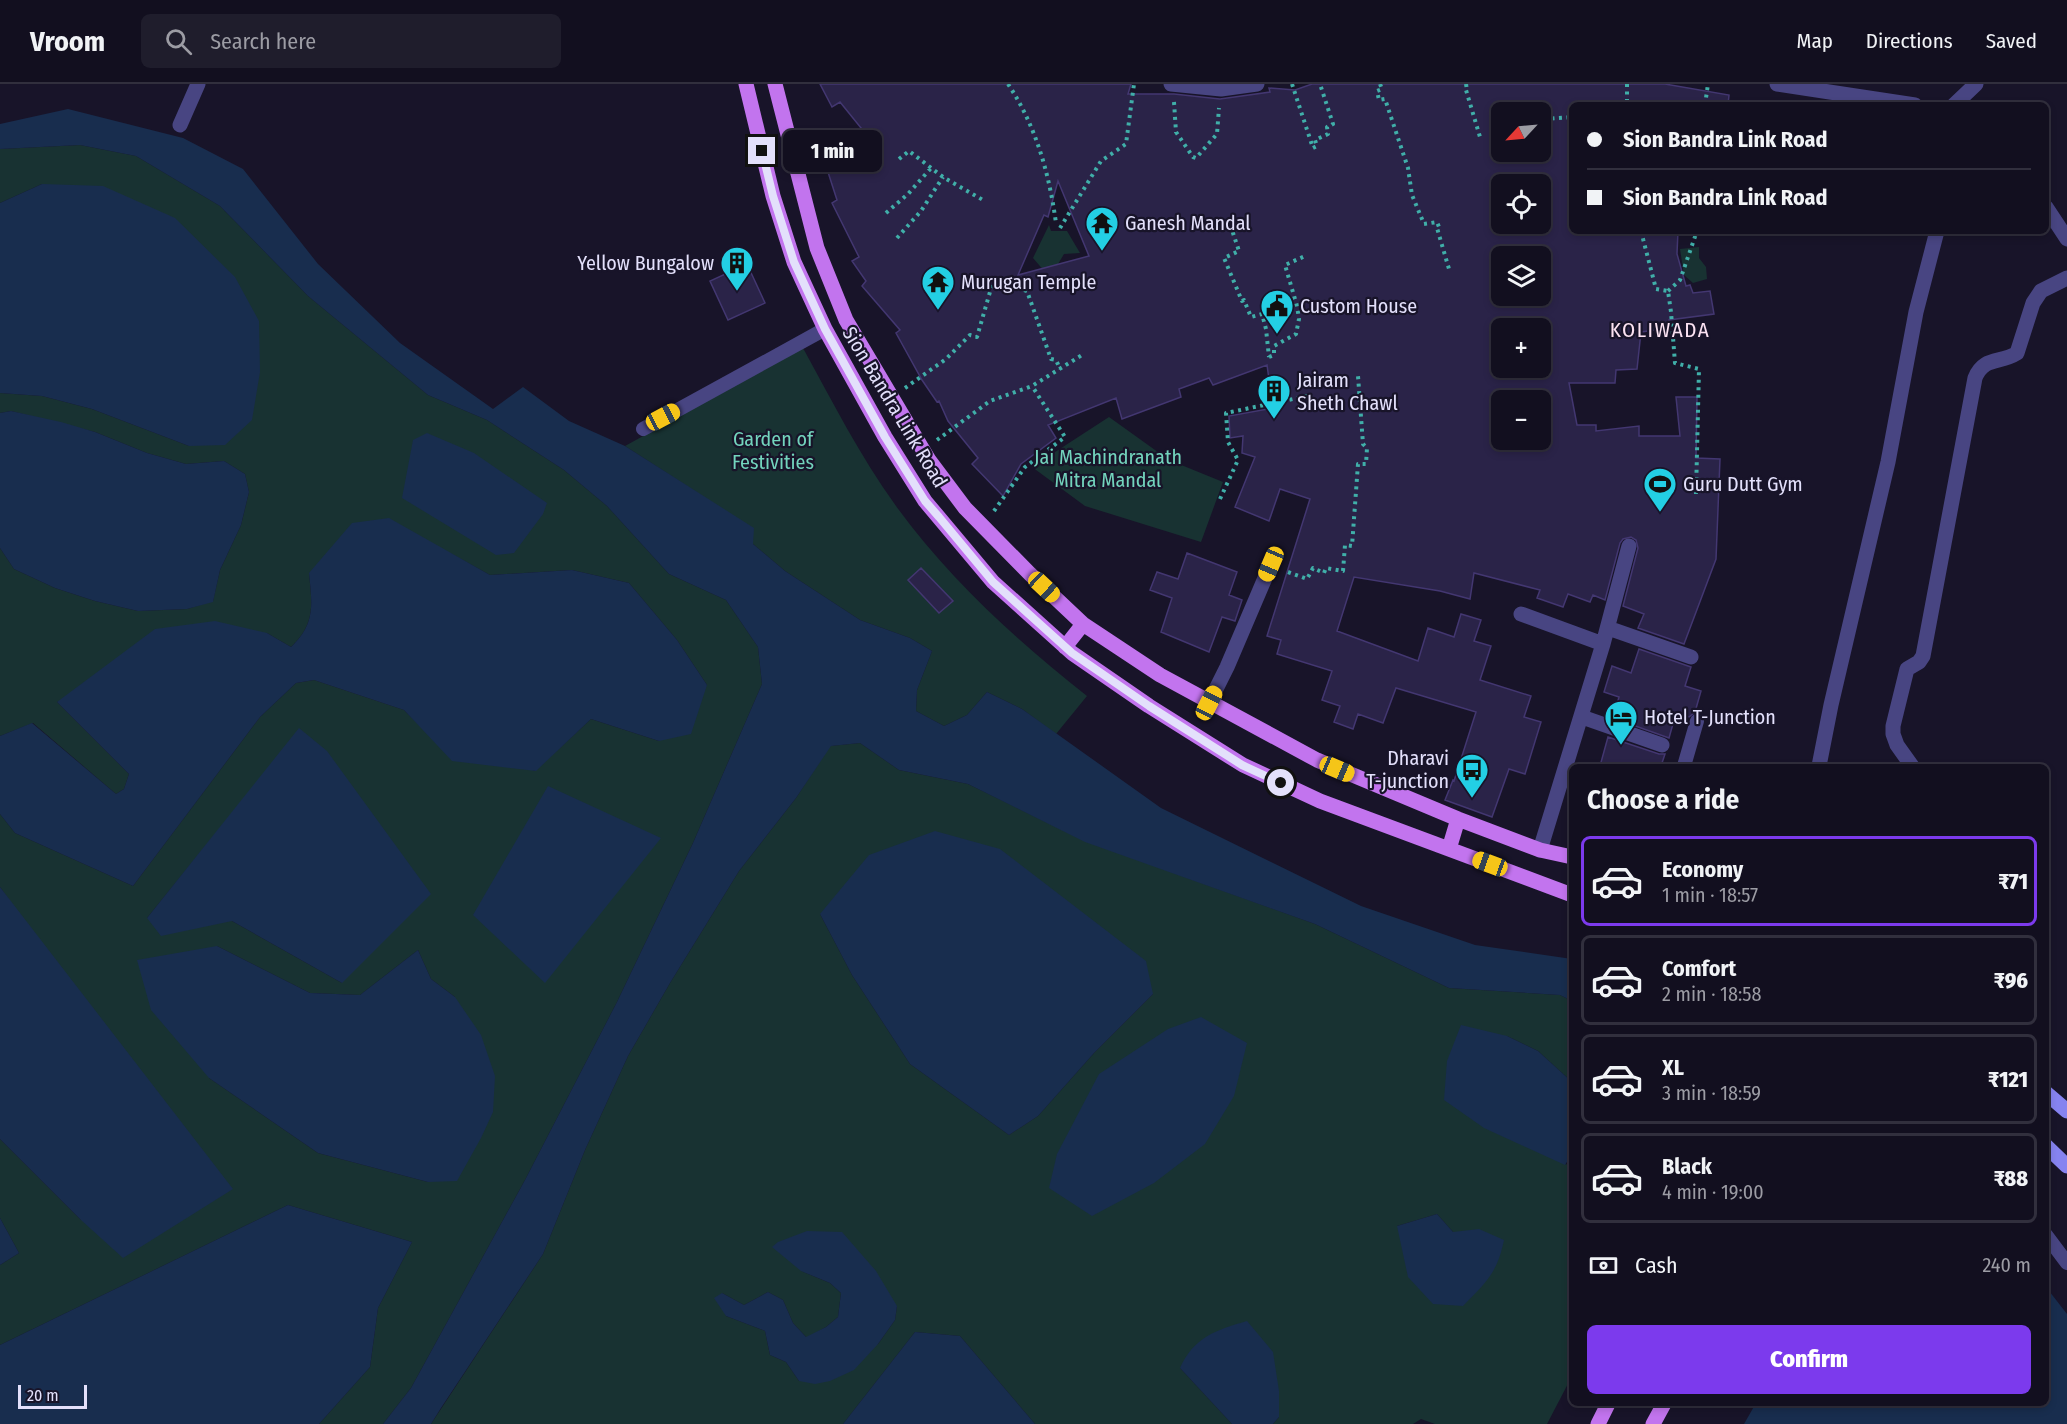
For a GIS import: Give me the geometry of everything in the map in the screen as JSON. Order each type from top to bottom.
[{"type":"main road","name":"Sion Bandra Link Road","points":[[746,84],[783,229],[794,262],[825,329],[885,437],[925,501],[993,582],[1065,647],[1149,706],[1242,765],[1320,801],[1569,894]]},
{"type":"main road","name":"Sion Bandra Link Road","points":[[775,84],[817,248],[846,320],[929,460],[966,508],[1030,574],[1083,624],[1160,675],[1317,760],[1458,819],[1540,850],[1569,856]]},
{"type":"main road","points":[[1065,647],[1083,624]]},
{"type":"main road","points":[[1449,849],[1458,819]]},
{"type":"main road","points":[[2049,1096],[2067,1111]]},
{"type":"main road","points":[[2049,1149],[2067,1166]]},
{"type":"main road","points":[[1598,1424],[1607,1406]]},
{"type":"main road","points":[[1653,1424],[1663,1406]]},
{"type":"street","points":[[180,125],[198,84]]},
{"type":"street","points":[[1172,84],[1221,89],[1257,84]]},
{"type":"street","points":[[1777,84],[1896,102]]},
{"type":"street","points":[[1957,102],[1976,84]]},
{"type":"street","points":[[2049,212],[2067,239]]},
{"type":"street","points":[[1819,764],[1888,462],[1916,312],[1936,234]]},
{"type":"street","points":[[1911,764],[1897,745],[1893,726],[1907,669],[1919,662],[1923,656],[1975,378],[1979,369],[1986,363],[2017,353],[2033,303],[2042,291],[2067,278]]},
{"type":"street","points":[[1540,850],[1582,717],[1629,546]]},
{"type":"street","points":[[1209,703],[1271,564]]},
{"type":"street","points":[[1521,614],[1603,644]]},
{"type":"street","points":[[1608,628],[1691,657]]},
{"type":"street","points":[[1582,717],[1662,745]]},
{"type":"lane","points":[[643,429],[825,329]]},
{"type":"lane","points":[[1685,764],[1696,721]]},
{"type":"lane","points":[[2049,1239],[2067,1263]]},
{"type":"path","points":[[1008,84],[1024,109],[1027,122],[1041,149],[1047,180],[1051,188],[1056,223]]},
{"type":"path","points":[[1060,228],[1101,161],[1126,144],[1134,84]]},
{"type":"path","points":[[1172,84],[1176,132],[1196,158],[1217,134],[1221,89]]},
{"type":"path","points":[[1292,84],[1313,148],[1317,146],[1315,140],[1328,134],[1327,127],[1333,124],[1320,84]]},
{"type":"path","points":[[1380,84],[1382,90],[1377,91],[1379,100],[1384,99],[1408,168],[1412,195],[1424,224],[1437,222],[1449,269]]},
{"type":"path","points":[[1466,84],[1480,137]]},
{"type":"path","points":[[1626,84],[1627,102]]},
{"type":"path","points":[[1705,102],[1708,84]]},
{"type":"path","points":[[1551,118],[1569,117]]},
{"type":"path","points":[[899,159],[909,151],[943,177],[983,200]]},
{"type":"path","points":[[886,213],[908,195],[931,168]]},
{"type":"path","points":[[897,238],[921,211],[943,177]]},
{"type":"path","points":[[1228,218],[1239,251],[1224,258],[1236,291],[1242,301],[1244,300],[1251,316],[1262,314],[1269,357],[1274,355],[1274,346],[1296,334],[1299,319],[1297,306],[1285,265],[1305,256]]},
{"type":"path","points":[[1642,234],[1656,289],[1668,291]]},
{"type":"path","points":[[1668,291],[1680,280],[1696,234]]},
{"type":"path","points":[[900,392],[946,359],[970,335],[977,337],[994,278]]},
{"type":"path","points":[[1010,285],[1027,291],[1051,359],[1056,360],[1060,369]]},
{"type":"path","points":[[1668,291],[1675,363],[1699,369],[1696,494]]},
{"type":"path","points":[[932,444],[990,401],[1032,386],[1082,356]]},
{"type":"path","points":[[1271,564],[1307,579],[1314,568],[1324,573],[1326,568],[1343,571],[1345,545],[1352,546],[1358,464],[1366,464],[1367,448],[1363,444],[1358,376]]},
{"type":"path","points":[[988,519],[1025,467],[1065,437],[1032,386]]},
{"type":"path","points":[[1220,499],[1238,460],[1228,442],[1226,413],[1312,395]]},
{"type":"green space","points":[[80,145],[136,156],[220,206],[308,296],[428,395],[487,420],[564,470],[607,506],[669,574],[726,600],[758,647],[762,684],[693,843],[617,1002],[525,1180],[411,1388],[383,1424],[319,1424],[370,1367],[378,1308],[412,1242],[288,1205],[0,1345],[0,1265],[19,1253],[0,1218],[0,1139],[81,1220],[15,908],[0,887],[0,814],[15,833],[133,886],[260,717],[296,683],[314,680],[404,710],[419,725],[535,771],[591,719],[659,741],[707,685],[677,640],[629,583],[572,570],[490,575],[450,553],[309,573],[310,613],[305,630],[291,647],[267,633],[57,702],[129,774],[124,789],[116,794],[33,723],[0,736],[0,548],[14,569],[55,588],[95,601],[138,611],[187,609],[213,601],[220,570],[241,525],[249,492],[245,474],[224,461],[186,464],[147,453],[95,432],[11,411],[0,413],[0,393],[42,396],[92,409],[189,446],[42,184],[0,203],[0,149]],"holes":[[[300,729],[342,983],[232,921],[147,918]],[[217,946],[310,993],[360,995],[418,950],[431,979],[455,997],[428,1182],[318,1153],[209,1078]]]},
{"type":"green space","points":[[1049,225],[1051,231],[1067,231],[1080,253],[1064,254],[1058,264],[1046,273],[1033,258]]},
{"type":"green space","points":[[1699,247],[1699,258],[1706,267],[1707,279],[1693,283],[1684,275],[1680,249]]},
{"type":"green space","name":"Garden of Festivities","points":[[803,348],[870,468],[896,506],[938,559],[1009,631],[1087,696],[1056,734],[1022,709],[987,692],[967,715],[944,726],[916,711],[917,690],[932,651],[910,638],[860,620],[785,571],[701,495],[625,446]]},
{"type":"green space","name":"Jai Machindranath Mitra Mandal","points":[[1109,417],[1169,460],[1223,482],[1201,542],[1085,506],[1032,467]]},
{"type":"green space","points":[[860,743],[899,770],[968,784],[1085,841],[1315,924],[1449,988],[1560,995],[1569,1000],[1569,1079],[1538,1051],[1507,1036],[1566,1165],[1569,1160],[1569,1382],[1547,1424],[1435,1424],[1421,1419],[1413,1424],[1273,1424],[1279,1417],[1180,1368],[1232,1424],[1035,1424],[960,1336],[915,1332],[843,1424],[431,1424],[543,1254],[585,1150],[628,1056],[670,983],[739,871],[796,798],[830,746]],"holes":[[[820,914],[1153,994],[1094,1053],[1038,1116],[1009,1135],[910,1064],[852,975]],[[1437,1214],[1453,1232],[1397,1226]],[[801,1271],[897,1306],[895,1320],[878,1344],[799,1381],[786,1362],[770,1355],[765,1331],[726,1316],[722,1293],[744,1305],[768,1292],[783,1300],[793,1323],[807,1338],[838,1317],[841,1293],[830,1283]]]},
{"type":"water","points":[[68,109],[183,138],[243,169],[318,264],[400,343],[493,409],[523,387],[569,421],[625,446],[754,528],[753,544],[785,571],[860,620],[910,638],[932,651],[917,690],[916,711],[944,726],[967,715],[987,692],[1022,709],[1161,808],[1361,906],[1475,945],[1569,959],[1569,1000],[1560,995],[1449,988],[1315,924],[1085,842],[968,784],[899,770],[860,743],[831,746],[796,798],[739,871],[670,983],[628,1056],[585,1150],[543,1254],[431,1424],[383,1424],[411,1388],[525,1180],[617,1002],[693,843],[762,684],[758,647],[726,600],[669,574],[607,506],[564,470],[487,420],[428,395],[308,296],[220,206],[136,156],[80,145],[0,149],[0,124]]},
{"type":"water","points":[[42,184],[103,186],[175,218],[235,277],[259,321],[260,372],[252,420],[225,445],[189,446],[92,409],[42,396],[0,393],[0,203]]},
{"type":"water","points":[[11,411],[95,432],[147,453],[186,464],[224,461],[245,474],[249,492],[241,525],[220,570],[213,602],[187,609],[138,611],[95,601],[55,588],[14,569],[0,548],[0,413]]},
{"type":"water","points":[[427,433],[474,453],[547,503],[543,514],[514,553],[496,555],[402,498],[413,440]]},
{"type":"water","points":[[389,518],[490,575],[572,570],[629,583],[677,640],[707,685],[691,734],[659,741],[591,719],[536,771],[452,761],[404,710],[314,680],[296,683],[260,717],[133,886],[15,833],[0,814],[0,736],[32,723],[116,794],[124,789],[129,774],[57,702],[155,629],[215,621],[267,633],[291,647],[305,630],[310,613],[309,573],[352,523]]},
{"type":"water","points":[[299,728],[327,751],[431,894],[342,983],[232,921],[161,936],[147,918]]},
{"type":"water","points":[[548,786],[661,838],[545,983],[473,915]]},
{"type":"water","points":[[935,831],[1000,849],[1146,961],[1153,994],[1094,1053],[1038,1116],[1009,1135],[910,1064],[852,975],[820,914],[869,855]]},
{"type":"water","points":[[0,887],[233,1189],[123,1258],[81,1220],[0,1139]]},
{"type":"water","points":[[217,946],[310,993],[360,995],[418,950],[431,979],[455,997],[481,1035],[495,1076],[493,1112],[457,1181],[428,1182],[318,1153],[209,1078],[151,1010],[137,960]]},
{"type":"water","points":[[1201,1017],[1247,1043],[1234,1096],[1205,1144],[1154,1183],[1092,1216],[1049,1188],[1057,1154],[1099,1074],[1168,1029]]},
{"type":"water","points":[[1461,1025],[1507,1036],[1538,1051],[1569,1079],[1569,1159],[1565,1165],[1484,1128],[1444,1100],[1447,1061]]},
{"type":"water","points":[[288,1205],[412,1242],[378,1308],[370,1367],[319,1424],[0,1424],[0,1345]]},
{"type":"water","points":[[1437,1214],[1453,1232],[1479,1229],[1504,1240],[1494,1269],[1484,1284],[1463,1306],[1433,1304],[1408,1277],[1397,1226]]},
{"type":"water","points":[[0,1218],[19,1253],[0,1265]]},
{"type":"water","points":[[807,1231],[842,1232],[876,1271],[897,1306],[895,1320],[878,1344],[854,1370],[830,1381],[815,1384],[799,1381],[786,1362],[770,1355],[765,1331],[726,1316],[714,1298],[722,1293],[744,1305],[768,1292],[783,1300],[793,1323],[806,1337],[826,1327],[838,1317],[841,1293],[830,1283],[801,1271],[772,1247],[778,1242]]},
{"type":"water","points":[[2049,1291],[2067,1314],[2067,1424],[1744,1424],[1754,1406],[2049,1406]]},
{"type":"water","points":[[1247,1321],[1273,1352],[1279,1391],[1279,1417],[1273,1424],[1232,1424],[1180,1368],[1192,1349],[1207,1336]]},
{"type":"water","points":[[915,1332],[960,1336],[1035,1424],[843,1424]]},
{"type":"building","points":[[820,84],[1131,84],[1128,94],[1174,94],[1220,99],[1270,92],[1269,88],[1295,90],[1312,84],[1665,84],[1729,95],[1728,102],[1569,102],[1569,234],[1678,234],[1677,254],[1686,286],[1690,285],[1693,293],[1710,291],[1714,314],[1669,320],[1670,328],[1641,332],[1637,369],[1616,370],[1615,383],[1569,383],[1577,425],[1596,425],[1596,431],[1639,426],[1639,436],[1680,436],[1676,397],[1697,397],[1696,458],[1720,459],[1716,559],[1684,644],[1638,628],[1644,614],[1623,606],[1638,548],[1636,540],[1631,537],[1623,539],[1620,543],[1605,600],[1593,595],[1590,602],[1568,594],[1563,607],[1537,598],[1540,590],[1474,573],[1470,599],[1440,591],[1354,577],[1337,631],[1418,661],[1428,628],[1454,637],[1461,614],[1481,620],[1474,641],[1491,646],[1480,680],[1531,696],[1524,717],[1541,722],[1525,774],[1509,769],[1492,817],[1445,800],[1454,781],[1476,712],[1396,688],[1383,723],[1358,714],[1353,729],[1334,722],[1340,706],[1322,700],[1332,671],[1277,654],[1281,640],[1267,636],[1310,499],[1280,489],[1269,521],[1235,507],[1255,457],[1242,453],[1243,436],[1230,438],[1229,416],[1273,408],[1267,365],[1213,385],[1209,378],[1179,389],[1181,397],[1122,419],[1116,398],[1048,425],[1056,438],[1021,464],[1003,496],[972,464],[978,458],[948,421],[939,401],[937,402],[922,380],[896,333],[900,330],[862,286],[866,281],[852,261],[859,257],[832,203],[837,200],[827,169],[874,144],[840,102],[832,107]],"holes":[[[1058,181],[1089,256],[1018,275],[1044,215],[1048,217]]]},
{"type":"building","name":"Yellow Bungalow","points":[[747,264],[765,303],[728,320],[710,281]]},
{"type":"building","points":[[1187,553],[1237,572],[1229,595],[1242,600],[1235,621],[1222,617],[1209,652],[1161,632],[1172,598],[1150,590],[1157,572],[1178,579]]},
{"type":"building","points":[[921,568],[953,601],[939,613],[908,580]]},
{"type":"building","points":[[1639,649],[1691,667],[1685,686],[1701,691],[1695,712],[1689,717],[1676,713],[1669,738],[1613,718],[1619,697],[1604,692],[1612,666],[1631,673]]},
{"type":"building","name":"Hotel T-Junction","points":[[1608,737],[1665,754],[1662,764],[1601,764]]},
{"type":"place","name":"Ganesh Mandal","points":[[1102,252]]},
{"type":"place","name":"Yellow Bungalow","points":[[737,292]]},
{"type":"place","name":"Murugan Temple","points":[[938,311]]},
{"type":"place","name":"Custom House","points":[[1277,335]]},
{"type":"place","name":"Jairam Sheth Chawl","points":[[1274,420]]},
{"type":"place","name":"Guru Dutt Gym","points":[[1660,513]]},
{"type":"place","name":"Hotel T-Junction","points":[[1621,746]]},
{"type":"place","name":"Dharavi T-junction","points":[[1472,799]]},
{"type":"district","name":"KOLIWADA","points":[[1660,330]]},
{"type":"route","points":[[762,151],[773,196],[794,262],[825,329],[885,437],[925,501],[993,582],[1072,653],[1149,706],[1242,765],[1281,783]]}]
